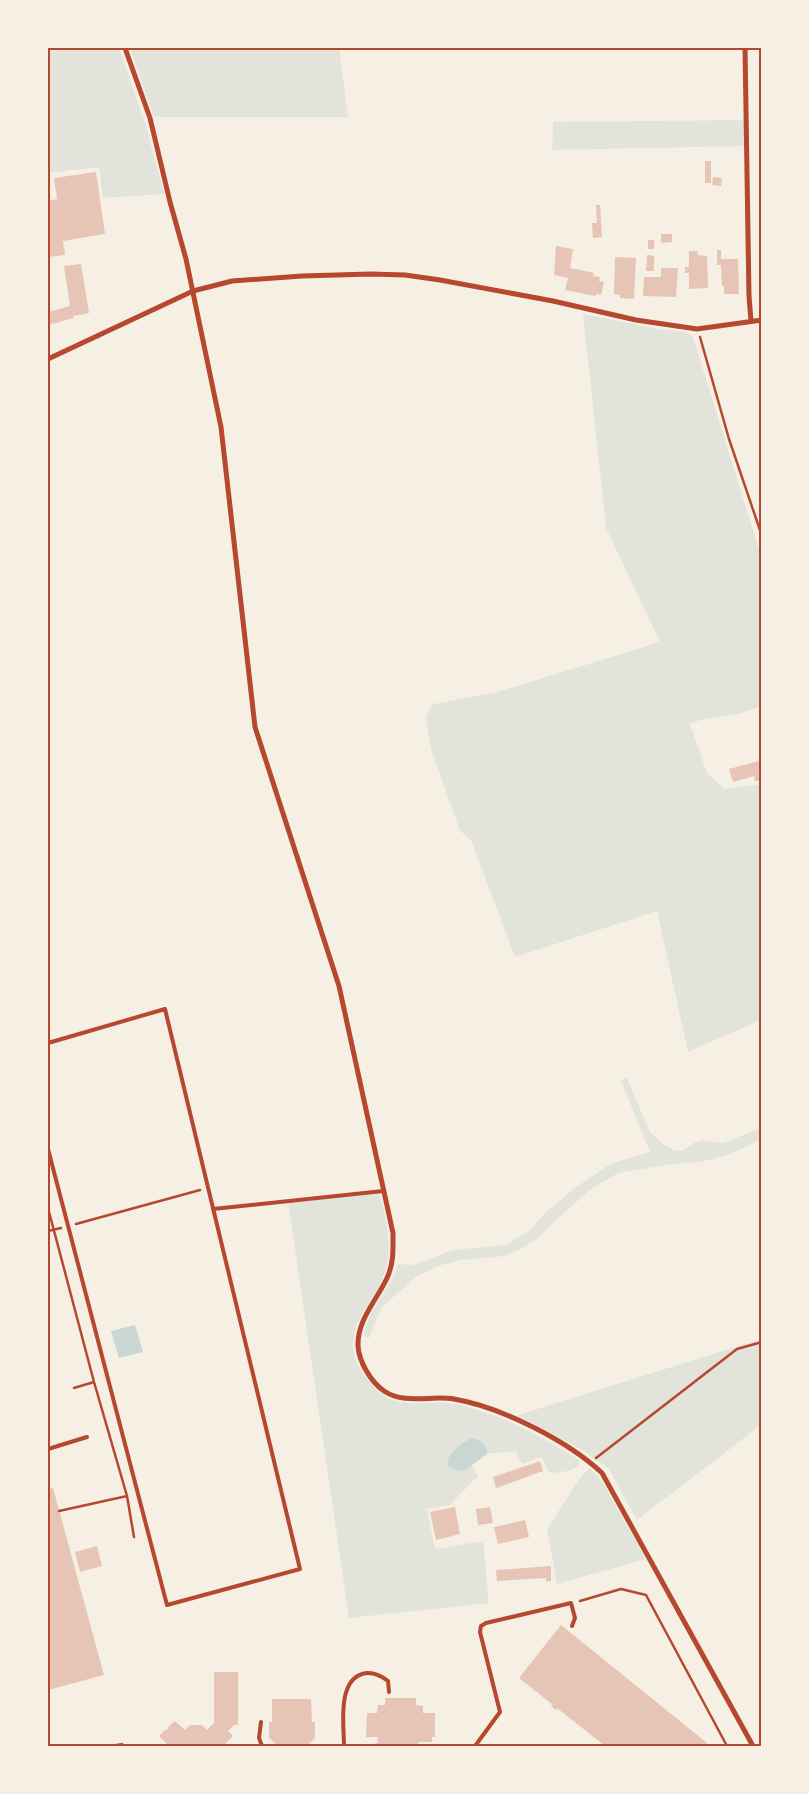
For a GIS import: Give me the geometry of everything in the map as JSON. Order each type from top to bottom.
[{"type":"street","points":[[125,48],[150,118],[193,291],[221,427],[255,727],[339,986],[393,1233],[394,1257],[388,1276],[367,1313],[359,1333],[358,1347],[360,1356],[372,1379],[384,1391],[409,1399],[451,1399],[483,1407],[541,1432],[591,1462],[602,1472],[752,1746]]},
{"type":"street","points":[[745,48],[751,322]]},
{"type":"street","points":[[48,360],[193,291],[232,281],[371,274],[405,275],[553,301],[636,320],[697,329],[762,320]]},
{"type":"lane","points":[[48,1043],[165,1009],[300,1569],[167,1605],[48,1149]]},
{"type":"lane","points":[[213,1209],[384,1191]]},
{"type":"lane","points":[[48,1449],[87,1437]]},
{"type":"lane","points":[[475,1746],[500,1712],[480,1632],[481,1626],[486,1623],[571,1603],[576,1618],[572,1626]]},
{"type":"lane","points":[[344,1746],[344,1698],[348,1685],[355,1677],[364,1673],[375,1673],[388,1681],[389,1692]]},
{"type":"lane","points":[[261,1722],[259,1738],[262,1746]]},
{"type":"lane","points":[[115,1746],[122,1745]]},
{"type":"path","points":[[697,329],[729,440],[762,536]]},
{"type":"path","points":[[48,1231],[208,1188]]},
{"type":"path","points":[[48,1208],[94,1382],[127,1496],[134,1537]]},
{"type":"path","points":[[591,1462],[737,1349],[762,1342]]},
{"type":"path","points":[[74,1388],[94,1382]]},
{"type":"path","points":[[59,1511],[127,1496]]},
{"type":"path","points":[[571,1603],[621,1589],[646,1595],[727,1746]]},
{"type":"shaded area","points":[[48,48],[119,48],[146,126],[164,194],[103,198],[99,167],[49,173],[50,194],[48,194]]},
{"type":"shaded area","points":[[130,48],[339,48],[348,117],[154,117]]},
{"type":"shaded area","points":[[744,120],[744,146],[552,150],[553,122]]},
{"type":"shaded area","points":[[583,314],[658,329],[686,332],[693,337],[761,556],[761,707],[738,714],[696,721],[690,724],[707,773],[725,789],[761,784],[761,1020],[688,1052],[657,911],[515,957],[471,840],[460,831],[431,749],[426,719],[429,709],[434,704],[497,692],[660,642],[606,528]]},
{"type":"shaded area","points":[[627,1078],[650,1132],[664,1145],[674,1150],[682,1151],[702,1140],[723,1143],[761,1128],[761,1140],[730,1154],[701,1162],[672,1164],[618,1173],[591,1189],[538,1238],[519,1250],[505,1256],[462,1260],[441,1265],[417,1276],[381,1308],[369,1338],[364,1336],[367,1322],[393,1278],[398,1264],[414,1265],[452,1250],[505,1245],[528,1232],[547,1211],[575,1188],[610,1164],[650,1152],[621,1081]]},
{"type":"shaded area","points":[[379,1191],[389,1243],[388,1255],[382,1280],[362,1314],[355,1331],[354,1353],[362,1372],[380,1393],[393,1400],[408,1403],[451,1404],[495,1416],[520,1426],[544,1439],[578,1459],[579,1464],[569,1471],[549,1473],[542,1457],[522,1464],[516,1452],[488,1453],[485,1444],[475,1438],[462,1443],[447,1460],[467,1469],[472,1465],[478,1476],[450,1505],[427,1509],[435,1549],[483,1541],[489,1603],[349,1618],[288,1201]]},
{"type":"shaded area","points":[[135,1325],[143,1352],[119,1358],[111,1331]]},
{"type":"shaded area","points":[[761,1339],[761,1425],[637,1520],[609,1469],[584,1451],[518,1415]]},
{"type":"shaded area","points":[[471,1438],[483,1442],[488,1453],[467,1469],[458,1471],[449,1467],[447,1460],[450,1456],[458,1447]]},
{"type":"shaded area","points":[[590,1468],[601,1480],[646,1559],[557,1584],[547,1529],[582,1475]]},
{"type":"building","points":[[705,161],[711,161],[711,183],[705,183]]},
{"type":"building","points":[[96,172],[105,234],[63,241],[65,255],[48,257],[48,201],[57,199],[54,178]]},
{"type":"building","points":[[713,177],[722,178],[721,186],[712,185]]},
{"type":"building","points":[[596,205],[600,205],[602,237],[593,238],[592,223],[597,223]]},
{"type":"building","points":[[661,234],[672,234],[672,242],[661,243]]},
{"type":"building","points":[[648,240],[654,240],[654,249],[648,249]]},
{"type":"building","points":[[556,246],[573,249],[570,268],[594,273],[593,276],[600,277],[599,281],[604,282],[601,295],[596,294],[595,296],[565,290],[568,278],[554,275]]},
{"type":"building","points":[[717,250],[721,250],[721,259],[738,259],[739,294],[724,294],[721,265],[717,265]]},
{"type":"building","points":[[689,251],[697,251],[698,255],[707,256],[708,288],[689,289],[689,273],[685,273],[685,267],[689,267]]},
{"type":"building","points":[[647,255],[654,256],[654,271],[646,271]]},
{"type":"building","points":[[615,257],[636,258],[634,299],[620,298],[620,295],[614,294]]},
{"type":"building","points":[[81,264],[89,313],[73,316],[74,318],[48,325],[48,312],[70,306],[64,266]]},
{"type":"building","points":[[661,268],[678,268],[676,297],[643,296],[644,277],[661,277]]},
{"type":"building","points":[[762,760],[762,780],[755,781],[754,776],[733,782],[729,769]]},
{"type":"building","points":[[540,1461],[543,1471],[496,1488],[493,1477]]},
{"type":"building","points":[[53,1488],[104,1675],[48,1690],[48,1489]]},
{"type":"building","points":[[455,1507],[460,1534],[436,1540],[430,1512]]},
{"type":"building","points":[[490,1507],[493,1523],[478,1525],[476,1509]]},
{"type":"building","points":[[525,1520],[529,1537],[498,1544],[494,1527]]},
{"type":"building","points":[[97,1546],[102,1566],[80,1572],[75,1552]]},
{"type":"building","points":[[551,1566],[551,1581],[546,1581],[546,1578],[497,1581],[496,1570]]},
{"type":"building","points":[[561,1625],[707,1743],[704,1746],[605,1746],[557,1708],[556,1710],[551,1706],[552,1704],[519,1678]]},
{"type":"building","points":[[214,1672],[238,1672],[238,1725],[234,1725],[228,1731],[233,1736],[223,1746],[169,1746],[159,1736],[175,1721],[185,1730],[190,1725],[202,1725],[207,1730],[214,1723]]},
{"type":"building","points":[[385,1698],[416,1698],[416,1705],[423,1706],[423,1713],[435,1713],[435,1737],[432,1737],[432,1742],[419,1742],[417,1746],[375,1746],[378,1737],[366,1737],[367,1713],[377,1713],[378,1705],[385,1705]]},
{"type":"building","points":[[272,1699],[311,1699],[312,1722],[315,1722],[315,1738],[307,1746],[278,1746],[269,1738],[269,1722],[272,1722]]}]
